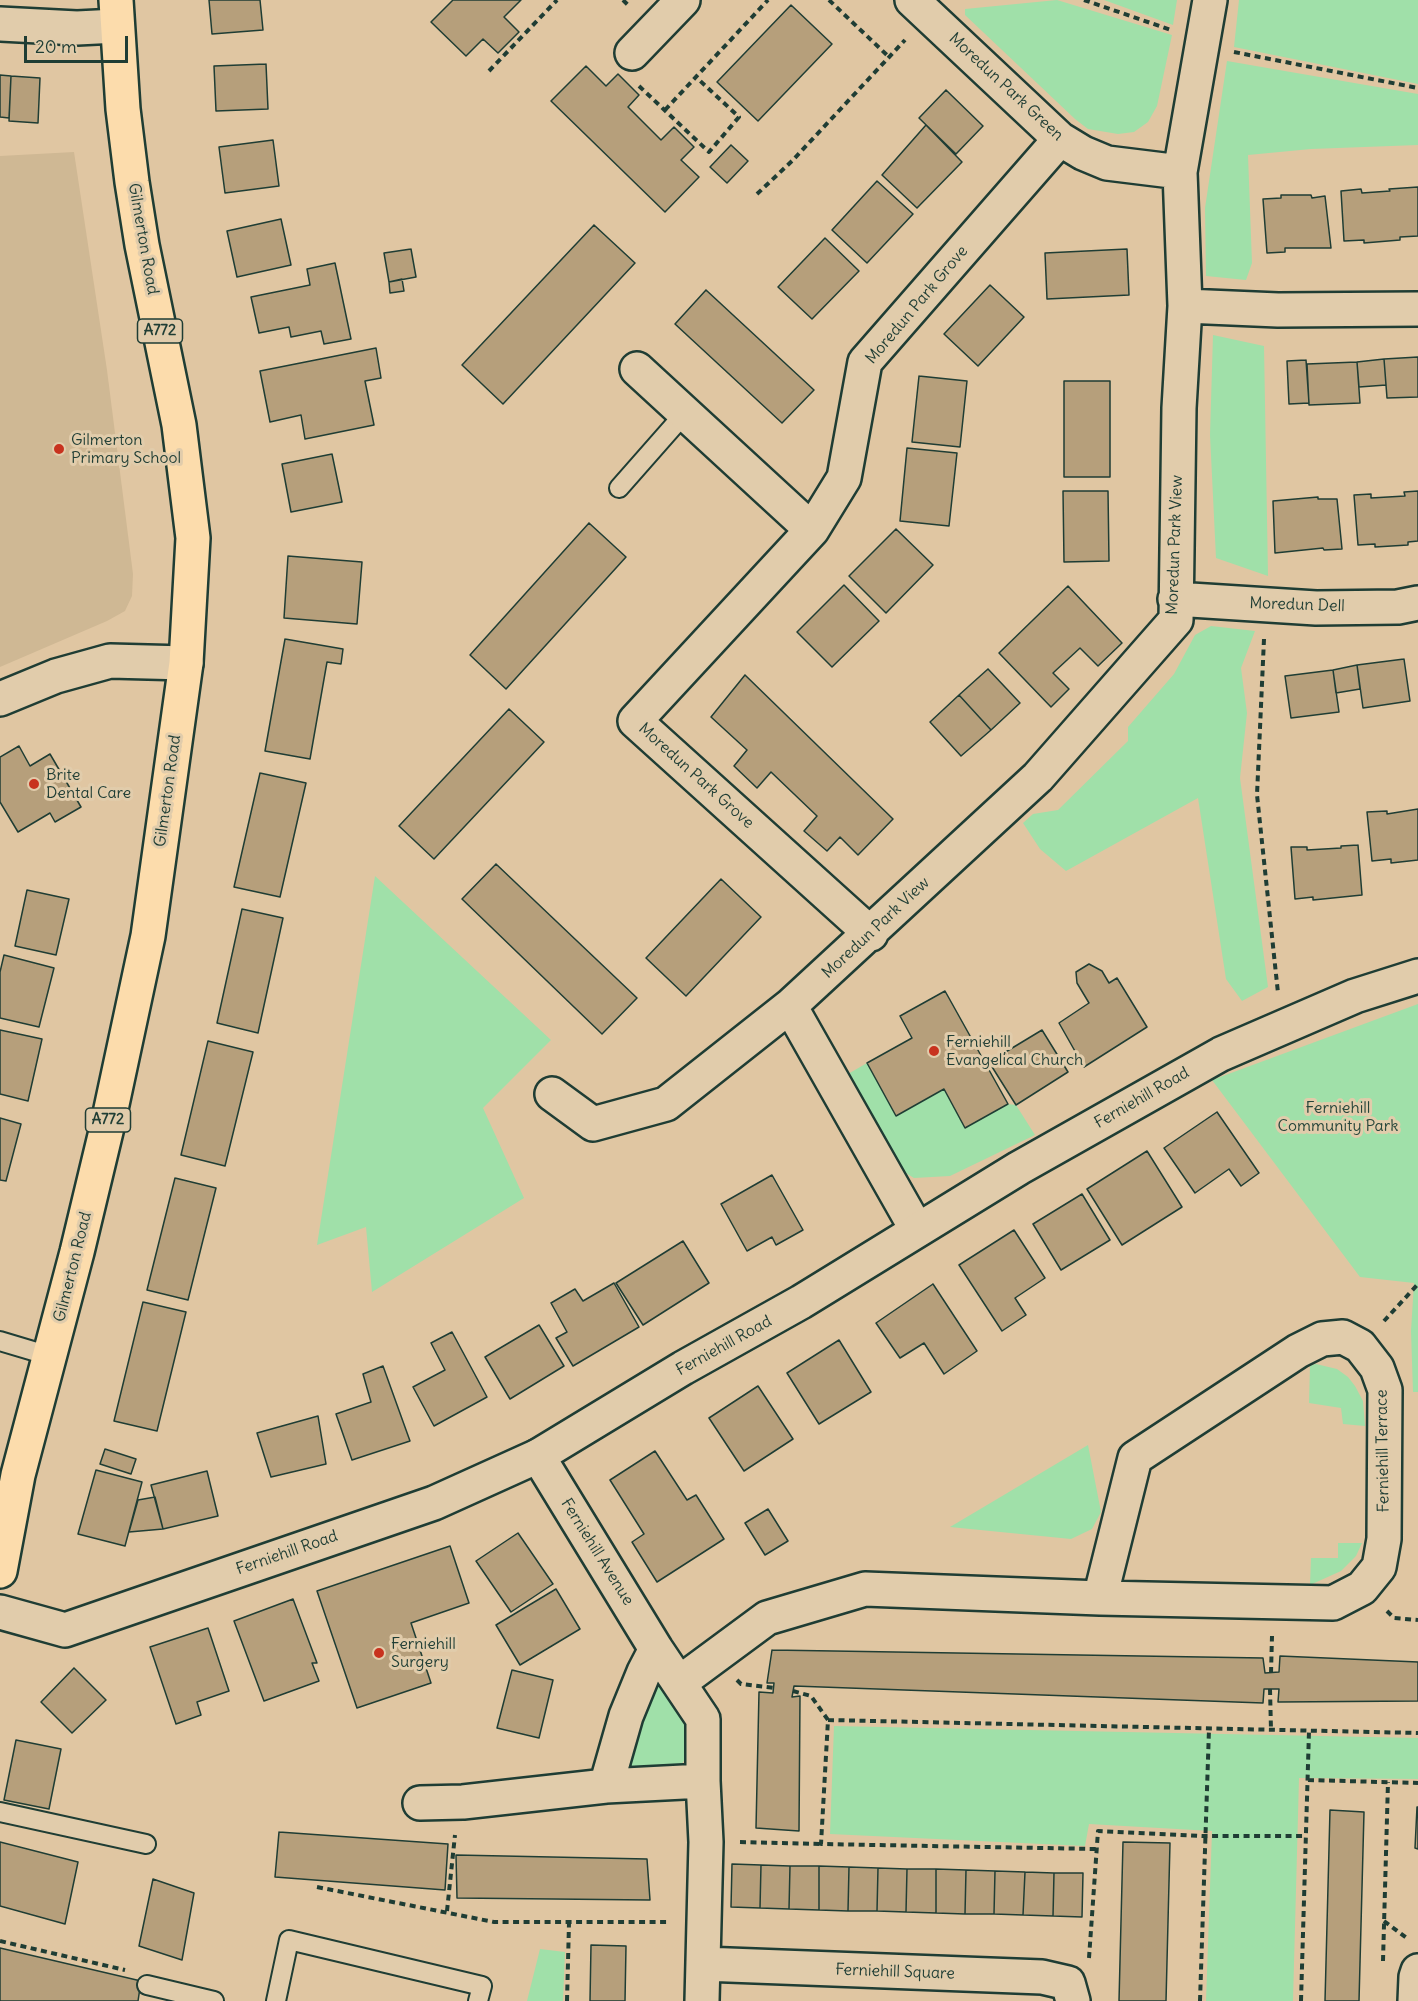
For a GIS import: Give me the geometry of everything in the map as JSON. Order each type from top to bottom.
[{"type":"main road","name":"Gilmerton Road","points":[[0,1571],[18,1475],[105,1135],[148,936],[186,663],[193,538],[179,425],[142,245],[132,182],[123,109],[116,13]]},
{"type":"street","points":[[632,66],[683,0]]},
{"type":"street","name":"Moredun Park Green","points":[[912,0],[1060,139],[1083,153],[1107,163],[1180,172]]},
{"type":"street","name":"Moredun Park View","points":[[552,1094],[593,1124],[666,1104],[790,1006],[871,934],[1038,777],[1176,620],[1179,408],[1185,306],[1180,172],[1210,0]]},
{"type":"street","points":[[0,24],[77,28],[116,13]]},
{"type":"street","name":"Moredun Park Grove","points":[[871,934],[635,721],[813,530],[844,478],[865,362],[1060,139]]},
{"type":"street","points":[[1185,306],[1278,310],[1418,309]]},
{"type":"street","points":[[637,369],[813,530]]},
{"type":"street","name":"Moredun Dell","points":[[1175,599],[1316,608],[1398,607],[1418,603]]},
{"type":"street","points":[[0,699],[56,676],[110,661],[186,663]]},
{"type":"street","name":"Ferniehill Road","points":[[0,1612],[65,1630],[434,1503],[538,1455],[683,1368],[801,1302],[1019,1168],[1221,1053],[1355,996],[1418,976]]},
{"type":"street","points":[[790,1006],[917,1230]]},
{"type":"street","points":[[1100,1598],[1135,1458],[1268,1369],[1322,1339],[1343,1337],[1360,1346]]},
{"type":"street","name":"Ferniehill Terrace","points":[[679,1683],[767,1618],[866,1589],[1100,1598],[1333,1603],[1362,1588],[1379,1567],[1384,1539],[1385,1390],[1377,1368],[1360,1346]]},
{"type":"street","name":"Ferniehill Avenue","points":[[538,1455],[656,1649],[703,1719],[702,1781],[706,1842],[702,2001]]},
{"type":"street","points":[[606,1786],[626,1716],[656,1649]]},
{"type":"street","points":[[420,1803],[463,1802],[606,1786],[702,1781]]},
{"type":"street","name":"Ferniehill Square","points":[[703,1964],[1042,1977],[1071,1992]]},
{"type":"street","points":[[1415,2001],[1418,1971]]},
{"type":"lane","points":[[619,488],[685,413]]},
{"type":"lane","points":[[0,1341],[50,1356]]},
{"type":"lane","points":[[0,1812],[146,1844]]},
{"type":"lane","points":[[276,2001],[289,1940],[482,1986],[478,2001]]},
{"type":"lane","points":[[147,1985],[214,2001]]},
{"type":"path","points":[[489,71],[557,0]]},
{"type":"path","points":[[665,110],[768,0]]},
{"type":"path","points":[[829,0],[889,57]]},
{"type":"path","points":[[1084,0],[1172,30],[1202,46],[1418,88]]},
{"type":"path","points":[[632,66],[665,110],[709,152],[739,117],[696,77]]},
{"type":"path","points":[[757,194],[792,161],[877,70]]},
{"type":"path","points":[[1266,605],[1257,795],[1282,1027]]},
{"type":"path","points":[[1360,1346],[1418,1284]]},
{"type":"path","points":[[1270,1689],[1271,1730]]},
{"type":"path","points":[[793,1691],[811,1696],[828,1720],[821,1844]]},
{"type":"path","points":[[828,1720],[1418,1733]]},
{"type":"path","points":[[1200,2001],[1209,1729]]},
{"type":"path","points":[[1301,2001],[1309,1731]]},
{"type":"path","points":[[1308,1780],[1418,1783]]},
{"type":"path","points":[[1383,1967],[1388,1782]]},
{"type":"path","points":[[447,1911],[454,1840],[463,1802]]},
{"type":"path","points":[[1071,1992],[1090,1957],[1098,1831],[1204,1836],[1305,1836]]},
{"type":"path","points":[[706,1842],[1096,1850]]},
{"type":"path","points":[[317,1887],[494,1922],[704,1922]]},
{"type":"path","points":[[1384,1921],[1410,1940]]},
{"type":"path","points":[[567,2001],[569,1923]]},
{"type":"path","points":[[0,1941],[150,1975],[147,1985]]},
{"type":"shaded area","name":"Gilmerton Primary School","points":[[74,152],[107,370],[133,574],[132,596],[125,611],[107,621],[0,667],[0,156]]},
{"type":"green space","points":[[1057,0],[1172,35],[1157,106],[1148,122],[1134,132],[1118,134],[1088,129],[965,15],[965,9]]},
{"type":"green space","points":[[1104,0],[1177,0],[1173,25]]},
{"type":"green space","points":[[1239,0],[1418,0],[1418,84],[1234,47]]},
{"type":"green space","points":[[1227,61],[1418,94],[1418,145],[1311,149],[1248,155],[1252,263],[1246,280],[1206,276],[1205,208]]},
{"type":"green space","points":[[1213,335],[1264,346],[1268,576],[1216,558],[1210,435]]},
{"type":"green space","points":[[1211,626],[1255,631],[1241,668],[1247,713],[1240,778],[1268,987],[1242,1001],[1226,979],[1198,798],[1066,871],[1040,849],[1023,823],[1033,814],[1058,810],[1128,741],[1128,727],[1174,674],[1195,635]]},
{"type":"green space","points":[[375,876],[551,1040],[483,1108],[524,1198],[372,1292],[366,1227],[317,1245]]},
{"type":"green space","name":"Ferniehill Community Park","points":[[1418,1004],[1418,1392],[1413,1392],[1411,1331],[1414,1283],[1360,1277],[1212,1080]]},
{"type":"green space","points":[[867,1063],[896,1115],[944,1089],[965,1127],[1008,1104],[1016,1105],[1035,1135],[950,1176],[914,1178],[894,1166],[841,1078]]},
{"type":"green space","points":[[1316,1364],[1337,1369],[1348,1377],[1363,1401],[1365,1426],[1343,1424],[1341,1408],[1309,1403],[1310,1365]]},
{"type":"green space","points":[[1088,1445],[1101,1512],[1092,1529],[1071,1539],[950,1527]]},
{"type":"green space","points":[[1338,1543],[1362,1543],[1356,1556],[1341,1571],[1310,1585],[1311,1558],[1338,1558]]},
{"type":"green space","points":[[672,1681],[695,1713],[689,1753],[674,1776],[629,1770],[628,1757],[651,1686]]},
{"type":"green space","points":[[834,1726],[1418,1738],[1418,1779],[1299,1778],[1293,2001],[1206,2001],[1212,1831],[1089,1824],[1085,1846],[830,1834]]},
{"type":"green space","points":[[540,1949],[565,1952],[563,2001],[527,2001]]},
{"type":"building","points":[[209,0],[260,0],[263,30],[212,34]]},
{"type":"building","points":[[453,0],[521,0],[504,17],[519,32],[498,53],[483,39],[466,56],[431,22]]},
{"type":"building","points":[[791,5],[832,44],[758,121],[717,82]]},
{"type":"building","points":[[266,64],[268,109],[216,111],[214,66]]},
{"type":"building","points":[[586,66],[606,86],[618,74],[639,95],[628,107],[661,140],[674,127],[694,147],[681,160],[699,177],[665,212],[551,101]]},
{"type":"building","points":[[0,75],[11,76],[9,118],[0,117]]},
{"type":"building","points":[[11,76],[40,78],[38,123],[9,121]]},
{"type":"building","points":[[946,90],[983,126],[956,154],[919,118]]},
{"type":"building","points":[[926,125],[962,162],[917,208],[882,175]]},
{"type":"building","points":[[273,140],[279,186],[225,193],[219,147]]},
{"type":"building","points":[[731,145],[748,161],[727,183],[710,167]]},
{"type":"building","points":[[877,181],[913,214],[867,263],[832,230]]},
{"type":"building","points":[[1418,187],[1418,236],[1364,243],[1364,240],[1344,241],[1341,191],[1361,189],[1362,193]]},
{"type":"building","points":[[1281,195],[1311,195],[1312,198],[1325,196],[1331,248],[1285,248],[1285,252],[1267,253],[1263,199],[1281,198]]},
{"type":"building","points":[[281,219],[291,265],[237,277],[227,231]]},
{"type":"building","points":[[594,225],[635,263],[503,404],[462,365]]},
{"type":"building","points":[[825,238],[859,271],[812,319],[778,287]]},
{"type":"building","points":[[411,249],[416,277],[389,282],[384,253]]},
{"type":"building","points":[[1127,249],[1129,295],[1047,299],[1045,253]]},
{"type":"building","points":[[335,263],[351,339],[324,344],[321,331],[291,337],[289,327],[259,333],[251,297],[310,285],[307,269]]},
{"type":"building","points":[[402,279],[404,291],[390,293],[389,282]]},
{"type":"building","points":[[990,285],[1024,317],[978,366],[944,334]]},
{"type":"building","points":[[706,290],[814,390],[782,423],[675,324]]},
{"type":"building","points":[[376,348],[381,378],[365,381],[374,425],[305,439],[301,415],[270,422],[260,371]]},
{"type":"building","points":[[1418,357],[1418,397],[1387,398],[1384,359]]},
{"type":"building","points":[[1384,359],[1386,385],[1359,387],[1357,362]]},
{"type":"building","points":[[1306,360],[1309,403],[1289,404],[1287,361]]},
{"type":"building","points":[[1357,362],[1360,403],[1309,405],[1307,364]]},
{"type":"building","points":[[919,376],[967,381],[960,447],[912,442]]},
{"type":"building","points":[[1064,381],[1110,381],[1110,477],[1064,477]]},
{"type":"building","points":[[907,448],[957,453],[949,526],[900,521]]},
{"type":"building","points":[[332,454],[342,502],[291,512],[282,464]]},
{"type":"building","points":[[1063,491],[1108,491],[1109,561],[1064,562]]},
{"type":"building","points":[[1418,491],[1418,541],[1408,542],[1408,545],[1375,547],[1375,544],[1358,545],[1354,495],[1371,494],[1371,498],[1405,496],[1404,492]]},
{"type":"building","points":[[1318,497],[1318,499],[1337,499],[1342,549],[1324,550],[1323,548],[1275,553],[1273,501]]},
{"type":"building","points":[[589,523],[626,557],[506,689],[470,655]]},
{"type":"building","points":[[896,529],[933,565],[886,613],[849,576]]},
{"type":"building","points":[[288,556],[362,562],[357,624],[284,618]]},
{"type":"building","points":[[844,585],[879,621],[832,667],[797,632]]},
{"type":"building","points":[[1068,586],[1122,643],[1098,666],[1080,648],[1053,673],[1069,689],[1051,707],[999,653]]},
{"type":"building","points":[[285,639],[343,649],[341,664],[327,662],[310,759],[265,751]]},
{"type":"building","points":[[1404,659],[1410,701],[1363,708],[1357,665]]},
{"type":"building","points":[[1357,665],[1360,689],[1336,693],[1333,670]]},
{"type":"building","points":[[988,669],[1020,703],[991,730],[959,695]]},
{"type":"building","points":[[1333,670],[1339,712],[1291,718],[1285,676]]},
{"type":"building","points":[[745,675],[893,819],[858,855],[840,837],[827,851],[804,831],[817,816],[771,772],[757,788],[734,766],[747,750],[711,717]]},
{"type":"building","points":[[959,695],[991,730],[961,756],[930,722]]},
{"type":"building","points":[[509,709],[544,742],[434,859],[399,826]]},
{"type":"building","name":"Brite Dental Care","points":[[19,746],[30,766],[50,754],[81,807],[55,822],[50,813],[18,832],[0,802],[0,757]]},
{"type":"building","points":[[260,773],[306,783],[280,897],[234,887]]},
{"type":"building","points":[[1418,809],[1418,860],[1391,863],[1391,859],[1372,861],[1367,812],[1387,811],[1387,814]]},
{"type":"building","points":[[1358,845],[1362,895],[1313,900],[1313,897],[1295,899],[1291,847],[1307,847],[1307,850]]},
{"type":"building","points":[[496,864],[637,998],[602,1034],[462,899]]},
{"type":"building","points":[[721,879],[761,917],[686,996],[646,958]]},
{"type":"building","points":[[27,890],[69,899],[56,955],[15,946]]},
{"type":"building","points":[[242,909],[283,918],[258,1033],[217,1023]]},
{"type":"building","points":[[4,955],[54,968],[39,1027],[0,1018],[0,972]]},
{"type":"building","points":[[1089,964],[1102,971],[1109,983],[1117,978],[1147,1027],[1084,1067],[1059,1023],[1089,1003],[1077,983],[1076,972]]},
{"type":"building","name":"Ferniehill Evangelical Church","points":[[945,991],[1008,1104],[965,1128],[944,1089],[896,1116],[867,1063],[912,1038],[900,1016]]},
{"type":"building","points":[[0,1030],[42,1039],[28,1101],[0,1094]]},
{"type":"building","points":[[1042,1030],[1068,1072],[1016,1105],[989,1062]]},
{"type":"building","points":[[208,1041],[253,1052],[225,1166],[181,1155]]},
{"type":"building","points":[[1217,1112],[1259,1173],[1241,1186],[1229,1169],[1195,1193],[1164,1148]]},
{"type":"building","points":[[0,1118],[21,1124],[6,1181],[0,1180]]},
{"type":"building","points":[[1147,1151],[1182,1207],[1122,1245],[1087,1189]]},
{"type":"building","points":[[772,1175],[803,1230],[776,1245],[772,1237],[747,1251],[721,1204]]},
{"type":"building","points":[[175,1178],[216,1188],[188,1300],[147,1290]]},
{"type":"building","points":[[1082,1194],[1110,1240],[1061,1270],[1033,1224]]},
{"type":"building","points":[[1014,1230],[1045,1278],[1015,1298],[1026,1315],[1002,1331],[959,1265]]},
{"type":"building","points":[[683,1241],[709,1283],[643,1325],[616,1283]]},
{"type":"building","points":[[614,1283],[639,1327],[573,1366],[556,1338],[567,1332],[551,1303],[575,1289],[583,1301]]},
{"type":"building","points":[[933,1284],[977,1351],[944,1374],[924,1343],[900,1358],[876,1323]]},
{"type":"building","points":[[143,1302],[186,1312],[157,1431],[114,1421]]},
{"type":"building","points":[[539,1325],[564,1366],[510,1399],[485,1357]]},
{"type":"building","points":[[452,1332],[487,1397],[434,1426],[413,1387],[445,1370],[431,1343]]},
{"type":"building","points":[[839,1340],[871,1392],[819,1424],[787,1373]]},
{"type":"building","points":[[383,1366],[410,1441],[352,1460],[336,1414],[371,1402],[363,1374]]},
{"type":"building","points":[[758,1386],[793,1439],[744,1471],[709,1418]]},
{"type":"building","points":[[318,1416],[326,1464],[271,1477],[257,1433]]},
{"type":"building","points":[[105,1449],[136,1459],[131,1474],[100,1464]]},
{"type":"building","points":[[655,1451],[687,1500],[696,1495],[724,1539],[657,1582],[632,1542],[644,1534],[610,1480]]},
{"type":"building","points":[[96,1470],[142,1482],[125,1546],[78,1534]]},
{"type":"building","points":[[207,1471],[218,1516],[163,1529],[151,1485]]},
{"type":"building","points":[[155,1497],[163,1529],[129,1532],[138,1500]]},
{"type":"building","points":[[768,1509],[788,1541],[765,1555],[745,1523]]},
{"type":"building","points":[[518,1533],[553,1584],[511,1612],[476,1561]]},
{"type":"building","name":"Ferniehill Surgery","points":[[450,1546],[469,1603],[411,1623],[431,1683],[357,1708],[317,1591]]},
{"type":"building","points":[[556,1589],[580,1629],[520,1665],[496,1625]]},
{"type":"building","points":[[293,1599],[317,1663],[312,1663],[319,1681],[264,1701],[234,1621]]},
{"type":"building","points":[[208,1628],[229,1691],[197,1702],[201,1715],[176,1724],[150,1647]]},
{"type":"building","points":[[772,1650],[1263,1658],[1265,1673],[1279,1672],[1280,1656],[1418,1662],[1418,1701],[1278,1702],[1279,1689],[1264,1689],[1263,1703],[794,1686],[792,1697],[800,1696],[799,1831],[756,1828],[759,1692],[773,1693],[774,1683],[767,1683]]},
{"type":"building","points":[[74,1668],[106,1700],[72,1733],[41,1702]]},
{"type":"building","points":[[512,1670],[553,1680],[539,1738],[497,1728]]},
{"type":"building","points":[[16,1740],[61,1749],[49,1809],[4,1800]]},
{"type":"building","points":[[1418,1807],[1418,1849],[1415,1848]]},
{"type":"building","points":[[1330,1810],[1364,1812],[1359,2001],[1325,2001]]},
{"type":"building","points":[[279,1832],[448,1844],[445,1890],[275,1877]]},
{"type":"building","points":[[0,1842],[78,1862],[65,1924],[0,1906]]},
{"type":"building","points":[[1123,1842],[1170,1843],[1166,2001],[1119,2001]]},
{"type":"building","points":[[456,1855],[647,1859],[650,1900],[457,1898]]},
{"type":"building","points":[[732,1864],[761,1865],[760,1908],[731,1907]]},
{"type":"building","points":[[761,1865],[790,1866],[789,1909],[760,1908]]},
{"type":"building","points":[[790,1866],[819,1866],[819,1910],[789,1909]]},
{"type":"building","points":[[819,1866],[849,1867],[848,1911],[819,1910]]},
{"type":"building","points":[[849,1867],[878,1868],[877,1911],[848,1911]]},
{"type":"building","points":[[878,1868],[907,1869],[906,1912],[877,1911]]},
{"type":"building","points":[[907,1869],[936,1869],[936,1913],[906,1912]]},
{"type":"building","points":[[936,1869],[966,1870],[965,1914],[936,1913]]},
{"type":"building","points":[[966,1870],[995,1871],[994,1914],[965,1914]]},
{"type":"building","points":[[995,1871],[1025,1872],[1023,1915],[994,1914]]},
{"type":"building","points":[[1025,1872],[1054,1873],[1053,1916],[1023,1915]]},
{"type":"building","points":[[1054,1873],[1083,1873],[1082,1917],[1053,1916]]},
{"type":"building","points":[[153,1879],[194,1893],[182,1960],[139,1946]]},
{"type":"building","points":[[591,1945],[626,1946],[625,2001],[590,2001]]},
{"type":"building","points":[[0,1948],[141,1981],[138,2001],[0,2001]]},
{"type":"place","name":"Gilmerton Primary School","points":[[59,449]]},
{"type":"place","name":"Brite Dental Care","points":[[34,784]]},
{"type":"place","name":"Ferniehill Evangelical Church","points":[[934,1051]]},
{"type":"place","name":"Ferniehill Surgery","points":[[379,1653]]}]
